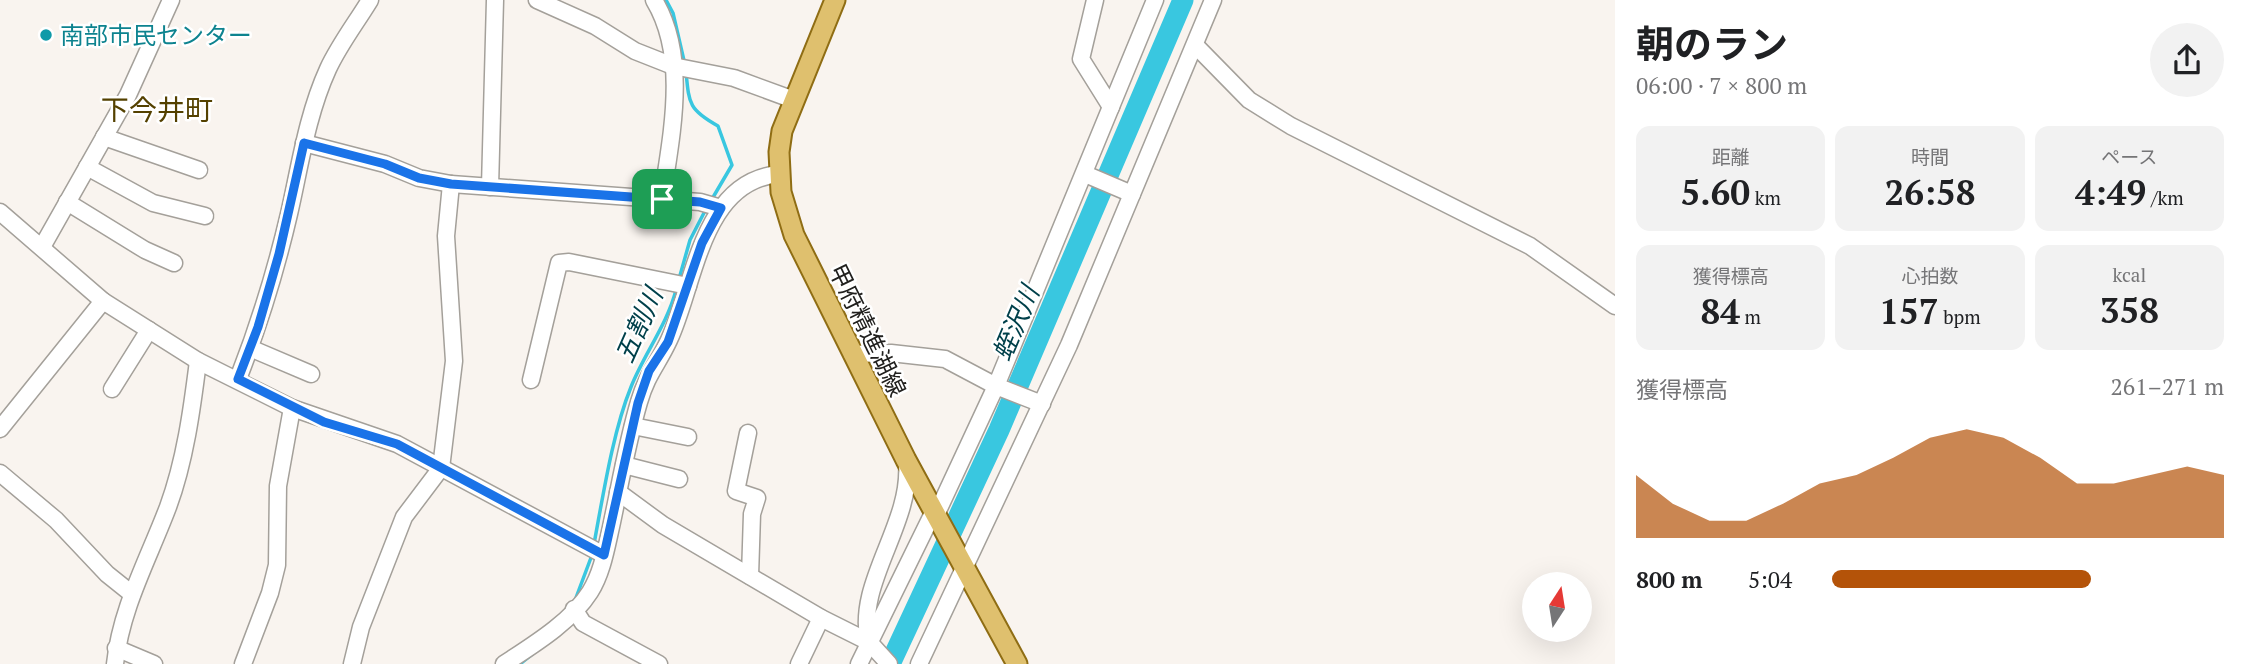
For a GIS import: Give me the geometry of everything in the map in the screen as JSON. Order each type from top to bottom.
[{"type":"main road","name":"甲府精進湖線","points":[[835,0],[782,131],[780,174],[785,210],[852,354],[906,460],[1017,664]]},
{"type":"street","points":[[42,247],[128,95],[171,0]]},
{"type":"street","points":[[238,379],[281,244],[304,143],[329,68],[370,0]]},
{"type":"street","points":[[490,187],[495,0]]},
{"type":"street","points":[[537,0],[595,26],[635,51],[673,66],[734,78],[794,100]]},
{"type":"street","points":[[654,0],[662,14],[673,66],[677,102],[662,199]]},
{"type":"street","points":[[1095,0],[1081,60],[1111,107]]},
{"type":"street","points":[[859,664],[872,646],[998,387],[1087,175],[1111,107],[1155,0]]},
{"type":"street","points":[[919,664],[1039,403],[1213,0]]},
{"type":"street","points":[[1195,45],[1249,100],[1291,126],[1530,246],[1615,306]]},
{"type":"street","points":[[104,137],[199,170]]},
{"type":"street","points":[[304,143],[385,164],[419,178],[451,184],[700,202],[721,208]]},
{"type":"street","points":[[87,167],[153,203],[205,216]]},
{"type":"street","points":[[504,664],[574,609],[589,593],[604,555],[633,426],[649,371],[668,342],[702,243],[721,208],[747,183],[766,175],[780,174]]},
{"type":"street","points":[[1087,175],[1128,192]]},
{"type":"street","points":[[352,664],[361,627],[404,517],[441,468],[454,361],[446,236],[451,184]]},
{"type":"street","points":[[67,202],[145,250],[174,263]]},
{"type":"street","points":[[0,212],[103,300],[198,361],[292,408],[397,444],[604,555]]},
{"type":"street","points":[[531,380],[559,263],[688,285]]},
{"type":"street","points":[[0,429],[103,300]]},
{"type":"street","points":[[113,389],[149,330]]},
{"type":"street","points":[[250,348],[311,374]]},
{"type":"street","points":[[852,354],[891,353],[945,359],[998,387],[1039,403]]},
{"type":"street","points":[[154,664],[116,656],[121,622],[169,505],[191,412],[198,361]]},
{"type":"street","points":[[243,664],[270,593],[277,565],[278,486],[292,408]]},
{"type":"street","points":[[633,426],[688,437]]},
{"type":"street","points":[[748,433],[736,491],[757,498],[752,514],[750,576]]},
{"type":"street","points":[[872,646],[865,624],[869,601],[905,497],[906,460]]},
{"type":"street","points":[[624,466],[679,479]]},
{"type":"street","points":[[0,473],[56,520],[107,574],[132,594]]},
{"type":"street","points":[[618,492],[663,525],[872,646],[889,664]]},
{"type":"street","points":[[574,609],[583,623],[659,664]]},
{"type":"street","points":[[799,664],[821,618]]},
{"type":"waterway","name":"五割川","points":[[666,0],[673,13],[685,65]]},
{"type":"waterway","name":"蛭沢川","points":[[890,664],[999,430],[1183,0]]},
{"type":"waterway","name":"五割川","points":[[686,72],[692,105],[701,115],[718,126],[732,165],[712,199]]},
{"type":"waterway","name":"五割川","points":[[679,279],[690,240],[706,209]]},
{"type":"waterway","name":"五割川","points":[[594,544],[609,464],[625,404],[676,290]]},
{"type":"waterway","name":"五割川","points":[[574,603],[592,555]]},
{"type":"waterway","name":"五割川","points":[[520,664],[535,652]]},
{"type":"place","name":"南部市民センター","points":[[46,35]]},
{"type":"district","name":"下今井町","points":[[157,109]]},
{"type":"route","points":[[304,143],[385,164],[419,178],[451,184],[662,199],[700,202],[721,208],[702,243],[668,342],[649,371],[638,403],[604,555],[397,444],[355,429],[324,422],[238,379],[258,327],[279,254],[304,143]]}]
